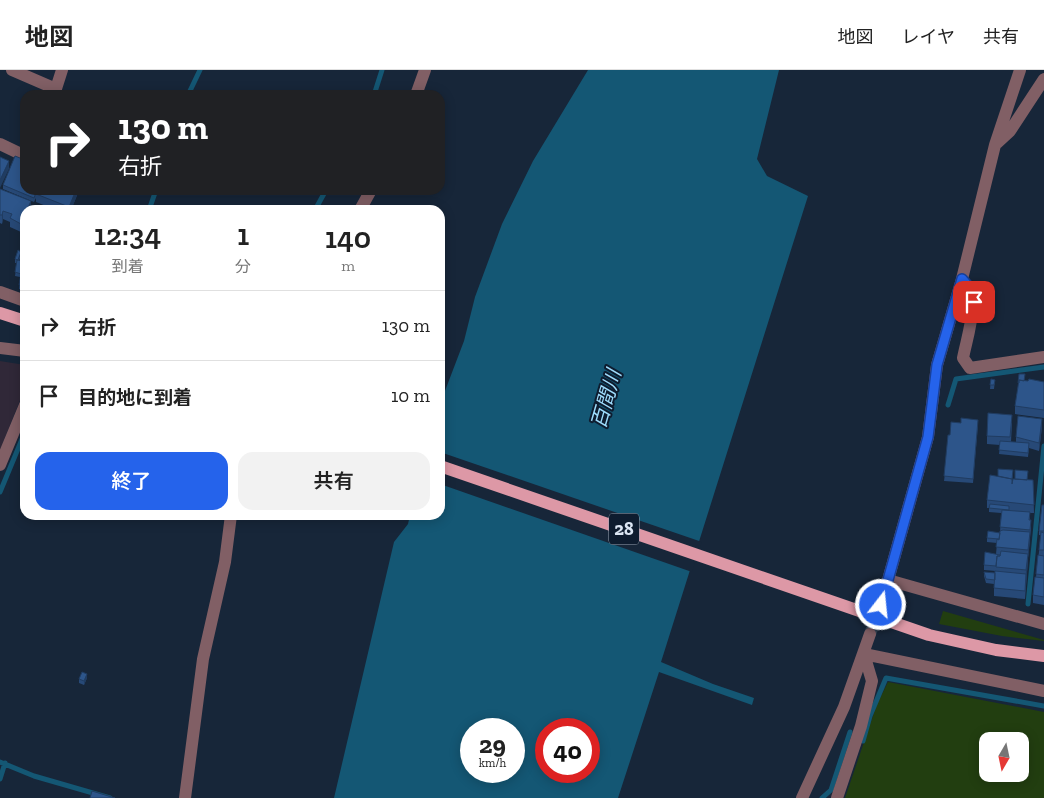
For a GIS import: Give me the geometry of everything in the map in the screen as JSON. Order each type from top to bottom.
[{"type":"main road","points":[[0,312],[20,319]]},
{"type":"main road","name":"28","points":[[445,468],[929,636],[996,650],[1044,656]]},
{"type":"street","points":[[12,70],[51,90]]},
{"type":"street","points":[[56,90],[62,70]]},
{"type":"street","points":[[418,90],[424,70]]},
{"type":"street","points":[[881,605],[928,437],[937,365],[962,279],[995,145],[1020,70]]},
{"type":"street","points":[[995,145],[1010,131],[1044,79]]},
{"type":"street","points":[[0,144],[20,154]]},
{"type":"street","points":[[962,279],[969,287],[974,302],[963,358],[970,368],[1044,357]]},
{"type":"street","points":[[0,292],[20,299]]},
{"type":"street","points":[[0,348],[20,350]]},
{"type":"street","points":[[0,464],[20,417]]},
{"type":"street","points":[[186,798],[192,762],[201,675],[225,562],[230,520]]},
{"type":"street","points":[[888,580],[1044,624]]},
{"type":"street","points":[[802,798],[844,707],[870,634]]},
{"type":"street","points":[[864,654],[1044,691]]},
{"type":"street","points":[[836,798],[861,726],[872,680],[864,654]]},
{"type":"shaded area","points":[[0,361],[20,364],[20,400],[0,450]]},
{"type":"green space","points":[[943,611],[1044,641],[1002,636],[939,624]]},
{"type":"green space","points":[[888,682],[1044,712],[1044,798],[845,798],[877,704]]},
{"type":"water","name":"百間川","points":[[588,70],[779,70],[757,159],[767,176],[808,196],[661,662],[713,684],[754,698],[752,705],[659,672],[618,798],[334,798],[394,542],[408,524],[409,520],[445,520],[445,391],[464,341],[475,297],[502,224],[533,161]]},
{"type":"pier","points":[[445,454],[702,542],[692,572],[445,486]]},
{"type":"building","points":[[15,156],[20,158],[20,192],[3,185]]},
{"type":"building","points":[[0,157],[9,161],[0,180]]},
{"type":"building","points":[[0,189],[31,201],[29,205],[20,205],[20,223],[10,218],[12,214],[3,211],[2,215],[0,215]]},
{"type":"building","points":[[39,195],[74,195],[70,205],[64,205]]},
{"type":"building","points":[[18,250],[20,255],[18,260],[15,259]]},
{"type":"building","points":[[17,260],[20,260],[20,274],[15,272]]},
{"type":"building","points":[[1019,374],[1025,374],[1024,381],[1019,380],[1018,383]]},
{"type":"building","points":[[991,379],[995,380],[994,385],[990,385]]},
{"type":"building","points":[[1029,379],[1044,382],[1044,410],[1015,406],[1019,380],[1028,381]]},
{"type":"building","points":[[988,413],[1012,415],[1010,437],[987,436]]},
{"type":"building","points":[[1018,416],[1042,419],[1039,443],[1016,437]]},
{"type":"building","points":[[961,418],[978,420],[973,479],[944,476],[951,422],[961,423]]},
{"type":"building","points":[[1000,441],[1029,443],[1028,453],[999,450]]},
{"type":"building","points":[[998,469],[1013,470],[1012,479],[998,476]]},
{"type":"building","points":[[1015,470],[1028,471],[1027,480],[1015,479]]},
{"type":"building","points":[[990,475],[1012,479],[1012,484],[1013,479],[1033,480],[1034,505],[987,500]]},
{"type":"building","points":[[990,504],[1009,506],[1009,510],[989,508]]},
{"type":"building","points":[[1042,505],[1044,505],[1044,531],[1039,531]]},
{"type":"building","points":[[1002,510],[1030,512],[1030,530],[1000,527]]},
{"type":"building","points":[[988,531],[1000,533],[999,539],[987,538]]},
{"type":"building","points":[[1000,531],[1030,532],[1028,550],[996,547]]},
{"type":"building","points":[[1041,532],[1044,533],[1044,550],[1039,550]]},
{"type":"building","points":[[1001,551],[1028,554],[1026,570],[996,567],[997,556],[1000,556]]},
{"type":"building","points":[[985,552],[1000,555],[997,556],[996,566],[984,565]]},
{"type":"building","points":[[1038,555],[1044,556],[1044,575],[1036,574]]},
{"type":"building","points":[[995,571],[1026,574],[1025,591],[994,588]]},
{"type":"building","points":[[984,572],[995,573],[995,580],[986,579]]},
{"type":"building","points":[[1035,577],[1044,578],[1044,597],[1033,595]]},
{"type":"building","points":[[82,672],[87,674],[84,681],[79,679]]},
{"type":"building","points":[[92,791],[115,798],[90,798]]},
{"type":"waterway","points":[[190,90],[200,70]]},
{"type":"waterway","points":[[376,90],[382,70]]},
{"type":"waterway","points":[[151,205],[154,195]]},
{"type":"waterway","points":[[318,205],[323,195]]},
{"type":"waterway","points":[[948,405],[956,379],[1044,367]]},
{"type":"waterway","points":[[0,492],[20,444]]},
{"type":"waterway","points":[[1028,604],[1044,446]]},
{"type":"waterway","points":[[863,741],[870,716],[886,678],[1044,706]]},
{"type":"waterway","points":[[822,798],[831,790],[850,732]]},
{"type":"waterway","points":[[0,762],[34,776],[110,798]]},
{"type":"waterway","points":[[0,779],[5,763]]},
{"type":"tunnel","points":[[870,634],[881,605]]},
{"type":"route","points":[[881,605],[928,437],[937,365],[962,279],[969,287],[974,302]]}]
